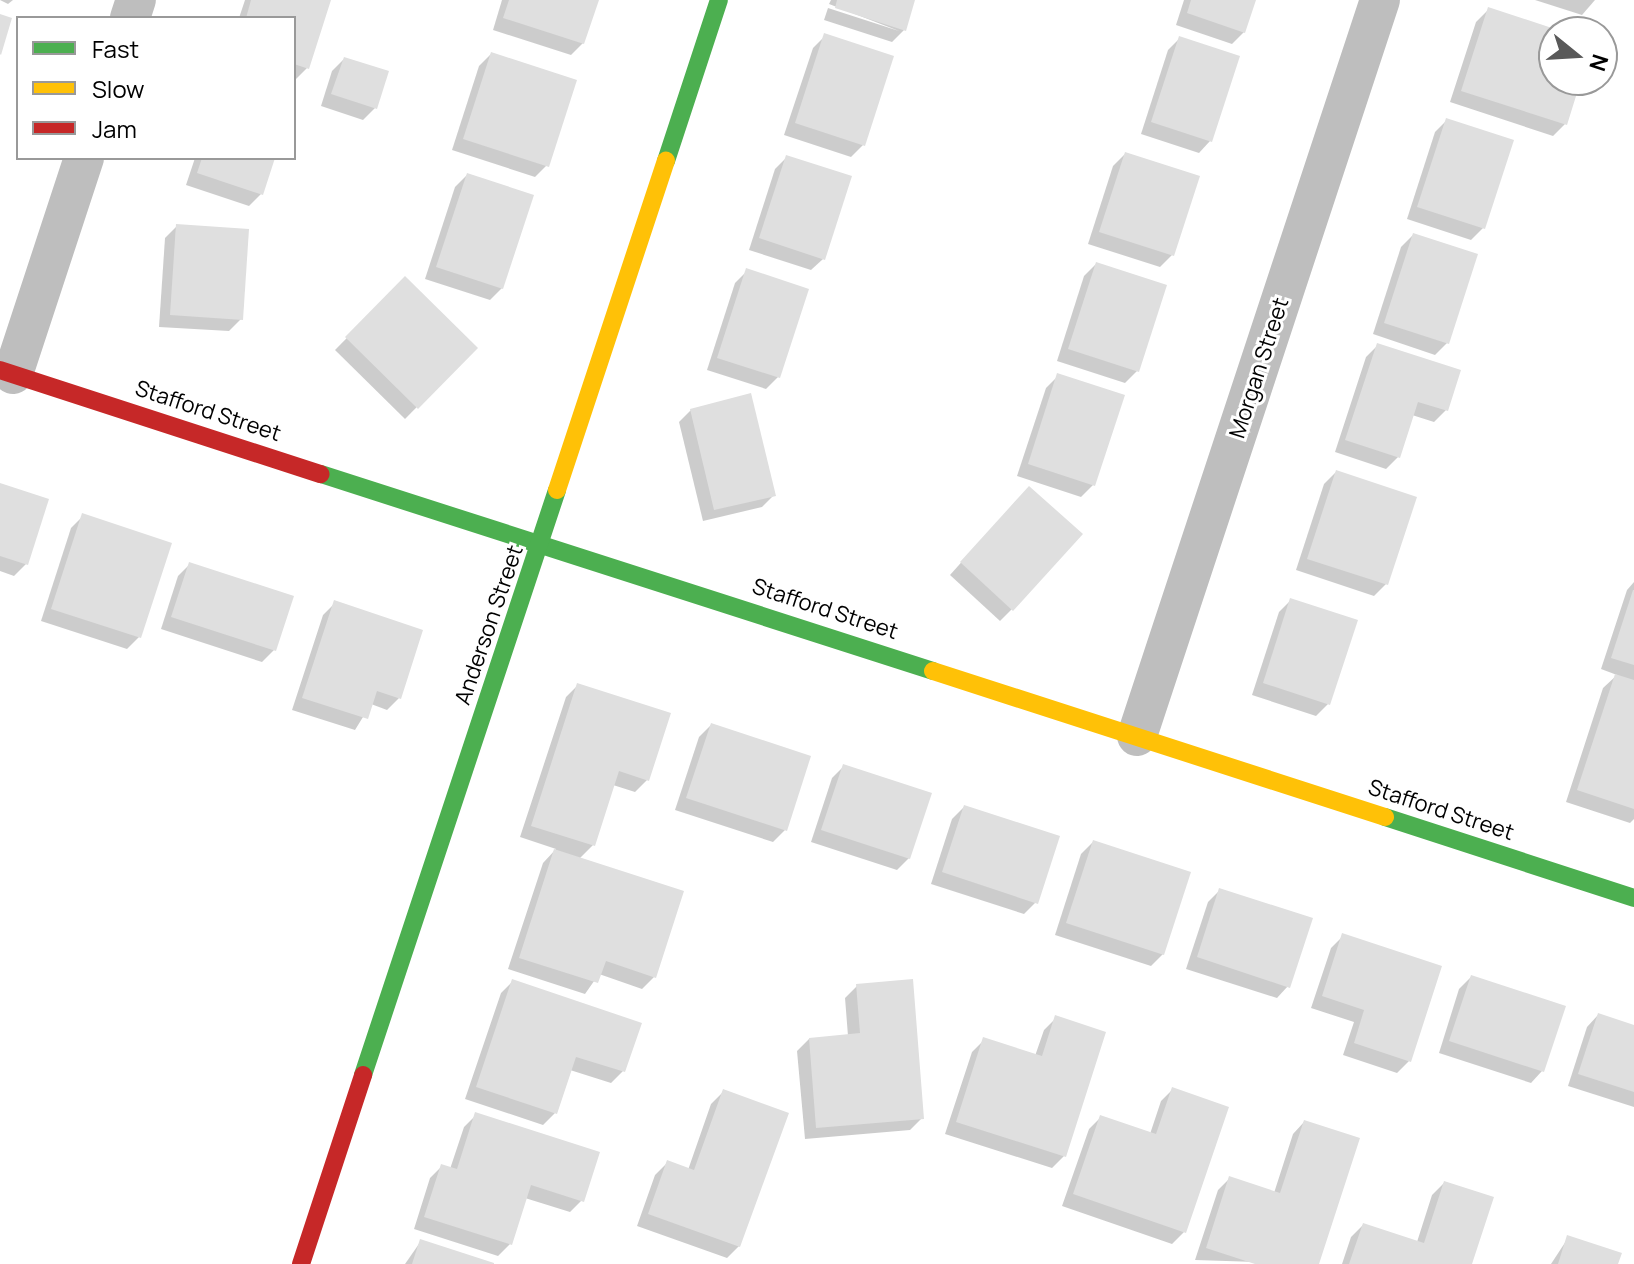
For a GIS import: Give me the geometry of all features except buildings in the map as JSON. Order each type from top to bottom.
[{"type":"street","name":"Anderson Street","points":[[301,1264],[719,0]]},
{"type":"street","name":"Morgan Street","points":[[1137,736],[1380,0]]},
{"type":"street","points":[[7,372],[83,160]]},
{"type":"street","name":"Stafford Street","points":[[7,372],[542,542],[1634,898]]},
{"type":"traffic: fast","points":[[666,161],[719,0]]},
{"type":"traffic: fast","points":[[321,474],[933,671]]},
{"type":"traffic: fast","points":[[363,1075],[557,490]]},
{"type":"traffic: fast","points":[[1385,817],[1634,898]]},
{"type":"traffic: slow","points":[[557,490],[666,161]]},
{"type":"traffic: slow","points":[[933,671],[1385,817]]},
{"type":"traffic: jam","points":[[0,370],[321,474]]},
{"type":"traffic: jam","points":[[301,1264],[363,1075]]}]
